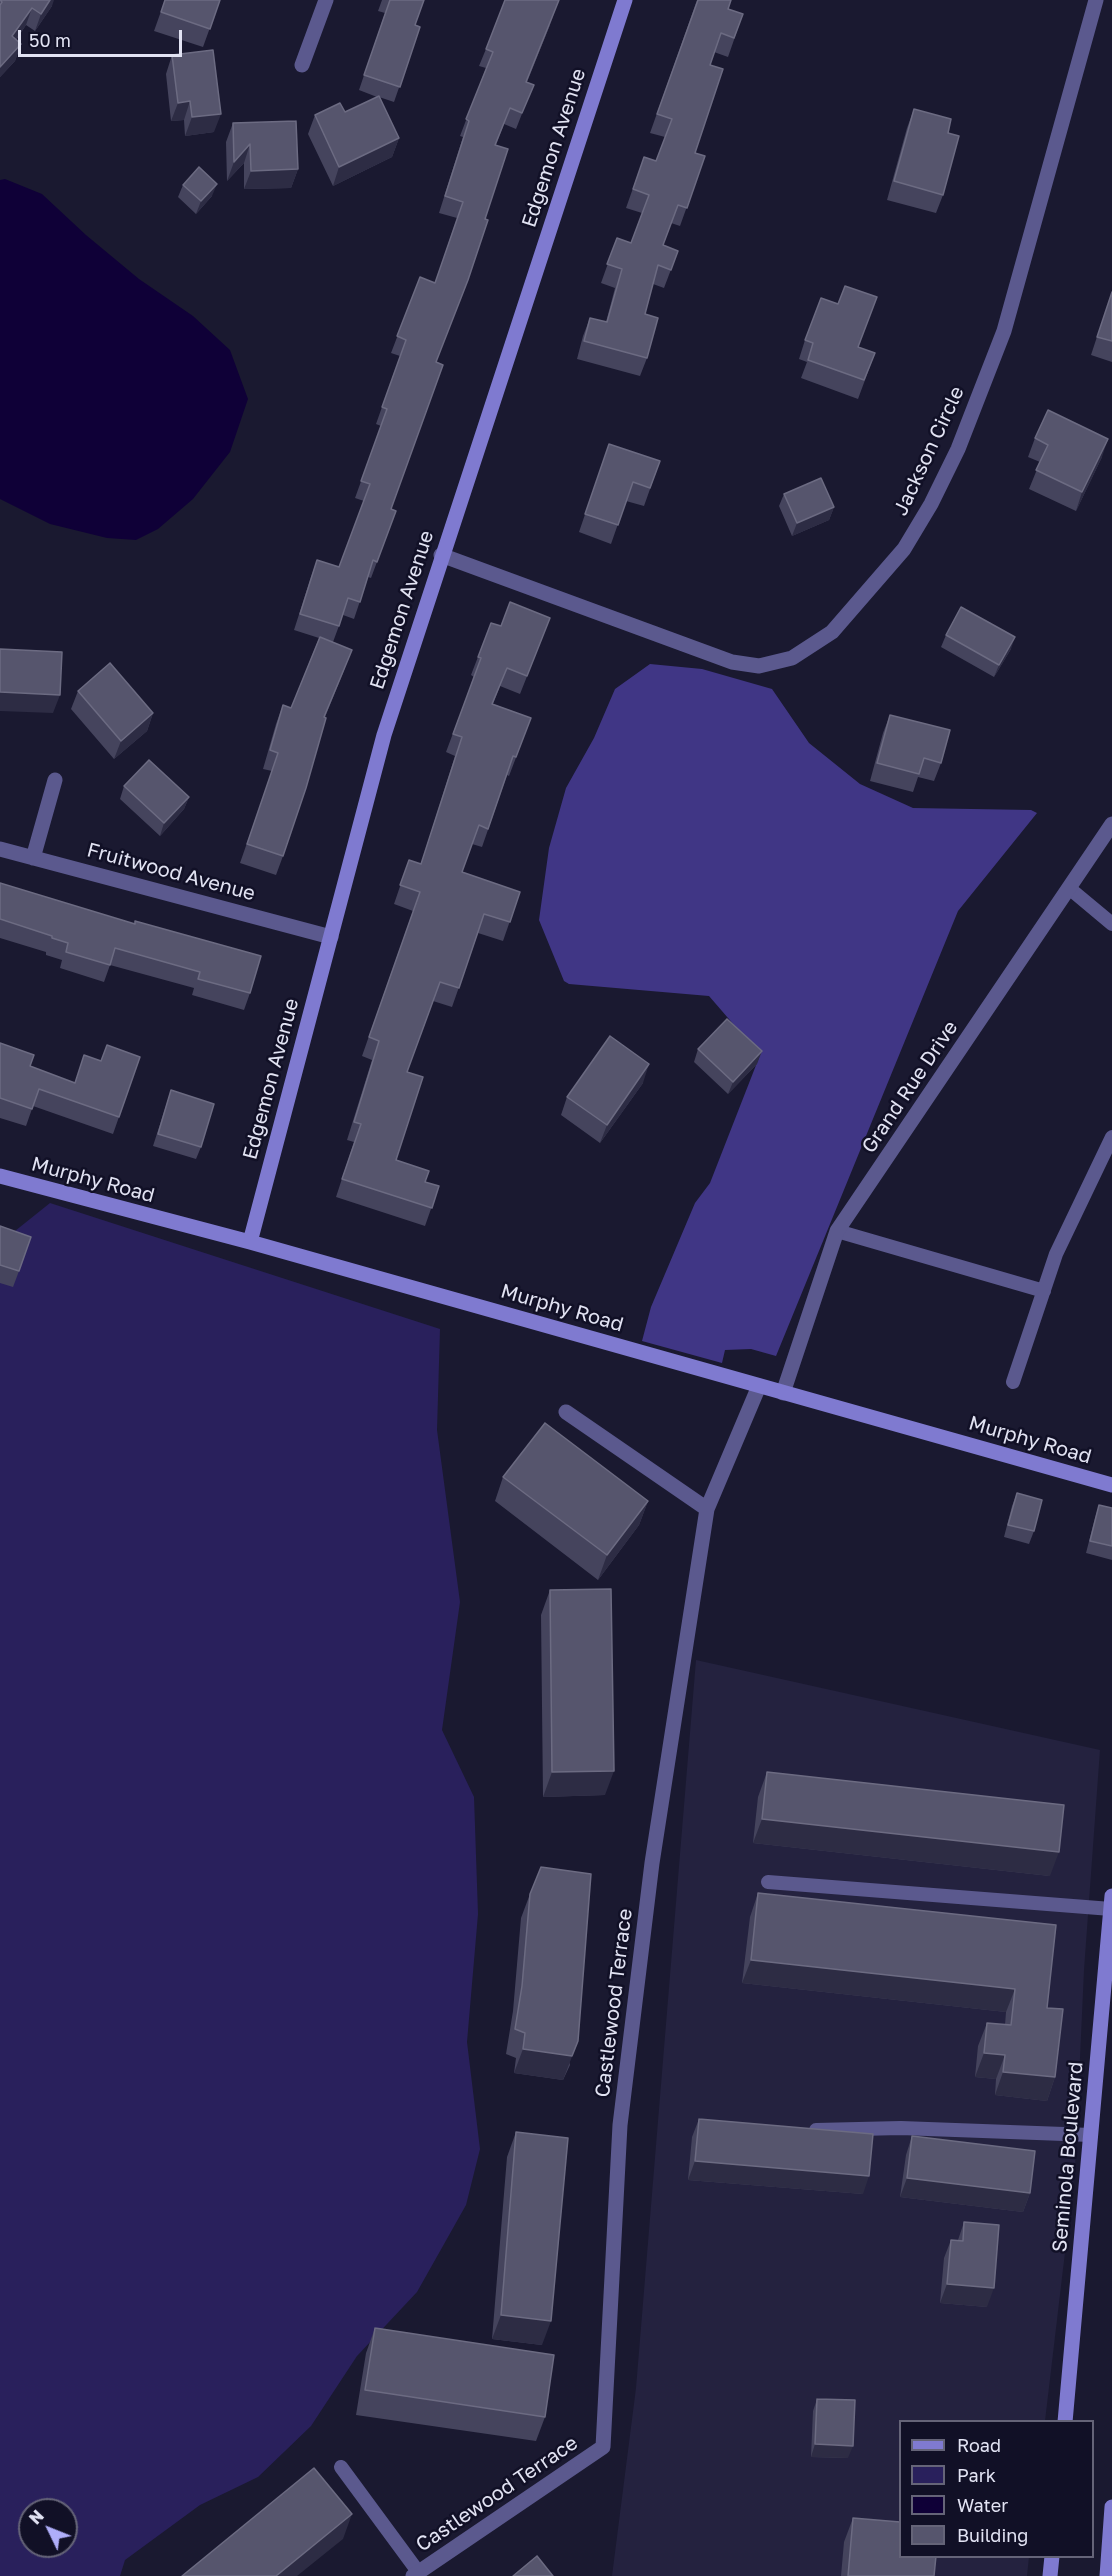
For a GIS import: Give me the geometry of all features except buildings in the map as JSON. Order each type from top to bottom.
[{"type":"street","points":[[302,65],[326,0]]},
{"type":"street","name":"Edgemon Avenue","points":[[250,1242],[384,735],[441,555],[625,0]]},
{"type":"street","name":"Jackson Circle","points":[[441,555],[705,654],[732,662],[759,666],[792,658],[832,632],[904,549],[931,504],[958,449],[1004,331],[1096,0]]},
{"type":"street","points":[[33,858],[55,780]]},
{"type":"street","name":"Grand Rue Drive","points":[[783,1393],[837,1231],[1112,824]]},
{"type":"street","name":"Fruitwood Avenue","points":[[0,849],[331,937]]},
{"type":"street","name":"Murphy Road","points":[[0,1176],[250,1242],[1112,1485]]},
{"type":"street","points":[[566,1412],[707,1509],[759,1386]]},
{"type":"street","name":"Castlewood Terrace","points":[[418,2575],[603,2447],[620,2125],[652,1863],[707,1509]]},
{"type":"street","name":"Seminola Boulevard","points":[[1065,2420],[1111,1903]]},
{"type":"street","points":[[1107,2576],[1110,2560],[1112,2507]]},
{"type":"street","points":[[1050,2576],[1052,2558]]},
{"type":"lane","points":[[1069,888],[1112,924]]},
{"type":"lane","points":[[1013,1383],[1056,1254],[1112,1137]]},
{"type":"lane","points":[[837,1231],[1044,1291]]},
{"type":"lane","points":[[768,1882],[1111,1903]]},
{"type":"lane","points":[[807,2129],[830,2131],[901,2128],[1091,2135]]},
{"type":"lane","points":[[341,2467],[418,2575]]},
{"type":"shaded area","points":[[650,664],[702,669],[772,689],[809,743],[860,784],[913,808],[1031,810],[1037,813],[958,911],[776,1356],[751,1349],[725,1350],[722,1363],[642,1341],[651,1307],[695,1203],[710,1183],[760,1055],[709,996],[569,984],[564,981],[539,920],[549,848],[566,788],[594,738],[615,689]]},
{"type":"shaded area","points":[[696,1660],[1100,1750],[1084,1970],[1075,2168],[1045,2420],[899,2420],[899,2558],[1029,2558],[1027,2576],[612,2576],[636,2388]]},
{"type":"green space","points":[[50,1203],[440,1329],[437,1430],[460,1602],[442,1730],[474,1797],[478,1914],[467,2042],[480,2149],[466,2205],[417,2292],[357,2356],[311,2426],[258,2477],[200,2505],[125,2560],[120,2576],[0,2576],[0,1243]]},
{"type":"water","points":[[5,179],[42,194],[86,235],[139,279],[193,316],[230,350],[248,399],[230,452],[193,499],[158,529],[136,540],[107,538],[50,524],[0,499],[0,180]]}]
